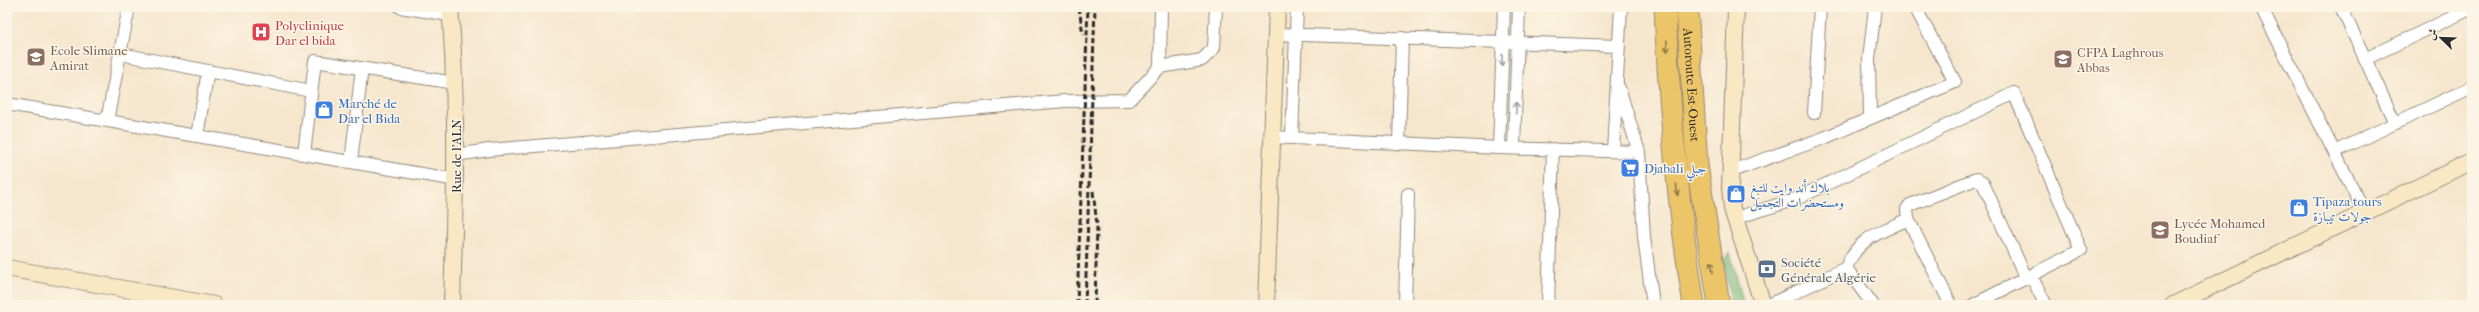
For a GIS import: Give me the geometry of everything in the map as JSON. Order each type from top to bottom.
[{"type":"highway","name":"Autoroute Est-Ouest","points":[[1665,7],[1668,98],[1678,193],[1694,305]]},
{"type":"highway","name":"Autoroute Est-Ouest","points":[[1687,7],[1697,165],[1719,305]]},
{"type":"street","points":[[107,121],[129,7]]},
{"type":"street","points":[[400,7],[450,11]]},
{"type":"street","points":[[1160,67],[1161,7]]},
{"type":"street","points":[[456,155],[489,150],[1065,101],[1129,100],[1160,67],[1202,60],[1214,48],[1216,7]]},
{"type":"street","points":[[1266,305],[1277,7]]},
{"type":"street","points":[[1292,138],[1298,7]]},
{"type":"street","points":[[1499,148],[1504,7]]},
{"type":"street","points":[[1514,147],[1519,7]]},
{"type":"street","points":[[1613,151],[1620,7]]},
{"type":"street","points":[[1736,7],[1729,172],[1732,209],[1763,305]]},
{"type":"street","points":[[1814,113],[1820,7]]},
{"type":"street","points":[[1870,116],[1868,58],[1875,7]]},
{"type":"street","points":[[1729,172],[1824,138],[1870,116],[1955,82],[1915,7]]},
{"type":"street","points":[[2261,7],[2366,213]]},
{"type":"street","points":[[2341,7],[2395,123]]},
{"type":"street","points":[[2365,59],[2472,8]]},
{"type":"street","name":"Rue de l'ALN","points":[[450,11],[455,83],[457,180],[452,305]]},
{"type":"street","points":[[1276,34],[1618,46]]},
{"type":"street","points":[[1399,144],[1402,38]]},
{"type":"street","points":[[121,54],[311,91]]},
{"type":"street","points":[[304,154],[315,61],[455,83]]},
{"type":"street","points":[[351,162],[362,68]]},
{"type":"street","points":[[197,136],[208,71]]},
{"type":"street","points":[[1617,80],[1639,152],[1644,237],[1653,305]]},
{"type":"street","points":[[2334,152],[2472,87]]},
{"type":"street","points":[[1736,218],[1796,199],[2014,93],[2081,250],[1973,305]]},
{"type":"street","points":[[7,104],[457,180]]},
{"type":"street","points":[[1272,137],[1399,144],[1639,152]]},
{"type":"street","points":[[1548,305],[1547,267],[1553,149]]},
{"type":"street","points":[[2173,305],[2472,161]]},
{"type":"street","points":[[1951,305],[1908,219],[1907,209],[1910,205],[1976,179],[1981,180],[2029,277],[2046,305]]},
{"type":"street","points":[[1405,305],[1408,194]]},
{"type":"street","points":[[1769,305],[1846,268],[1852,253],[1862,242],[1908,219]]},
{"type":"street","points":[[7,268],[214,305]]},
{"type":"street","points":[[1846,268],[1873,305]]},
{"type":"green space","points":[[1730,252],[1744,305],[1731,305],[1724,260]]},
{"type":"railway","points":[[1079,7],[1083,35]]},
{"type":"railway","points":[[1077,305],[1088,7]]},
{"type":"railway","points":[[1085,305],[1095,7]]},
{"type":"railway","points":[[1093,191],[1097,225],[1095,305]]},
{"type":"place","name":"Polyclinique Dar el bida","points":[[261,32]]},
{"type":"place","name":"Ecole Slimane Amirat","points":[[36,57]]},
{"type":"place","name":"CFPA Laghrous Abbas","points":[[2063,59]]},
{"type":"place","name":"Marché de Dar el Bida","points":[[324,110]]},
{"type":"place","name":"Djabali جبلي","points":[[1630,168]]},
{"type":"place","name":"بلاك أند وايت للتبغ ومستحضرات التجميل","points":[[1736,194]]},
{"type":"place","name":"Tipaza tours جولات تيبازة","points":[[2299,208]]},
{"type":"place","name":"Lycée Mohamed Boudiaf","points":[[2160,230]]},
{"type":"place","name":"Société Générale Algérie","points":[[1767,269]]}]
